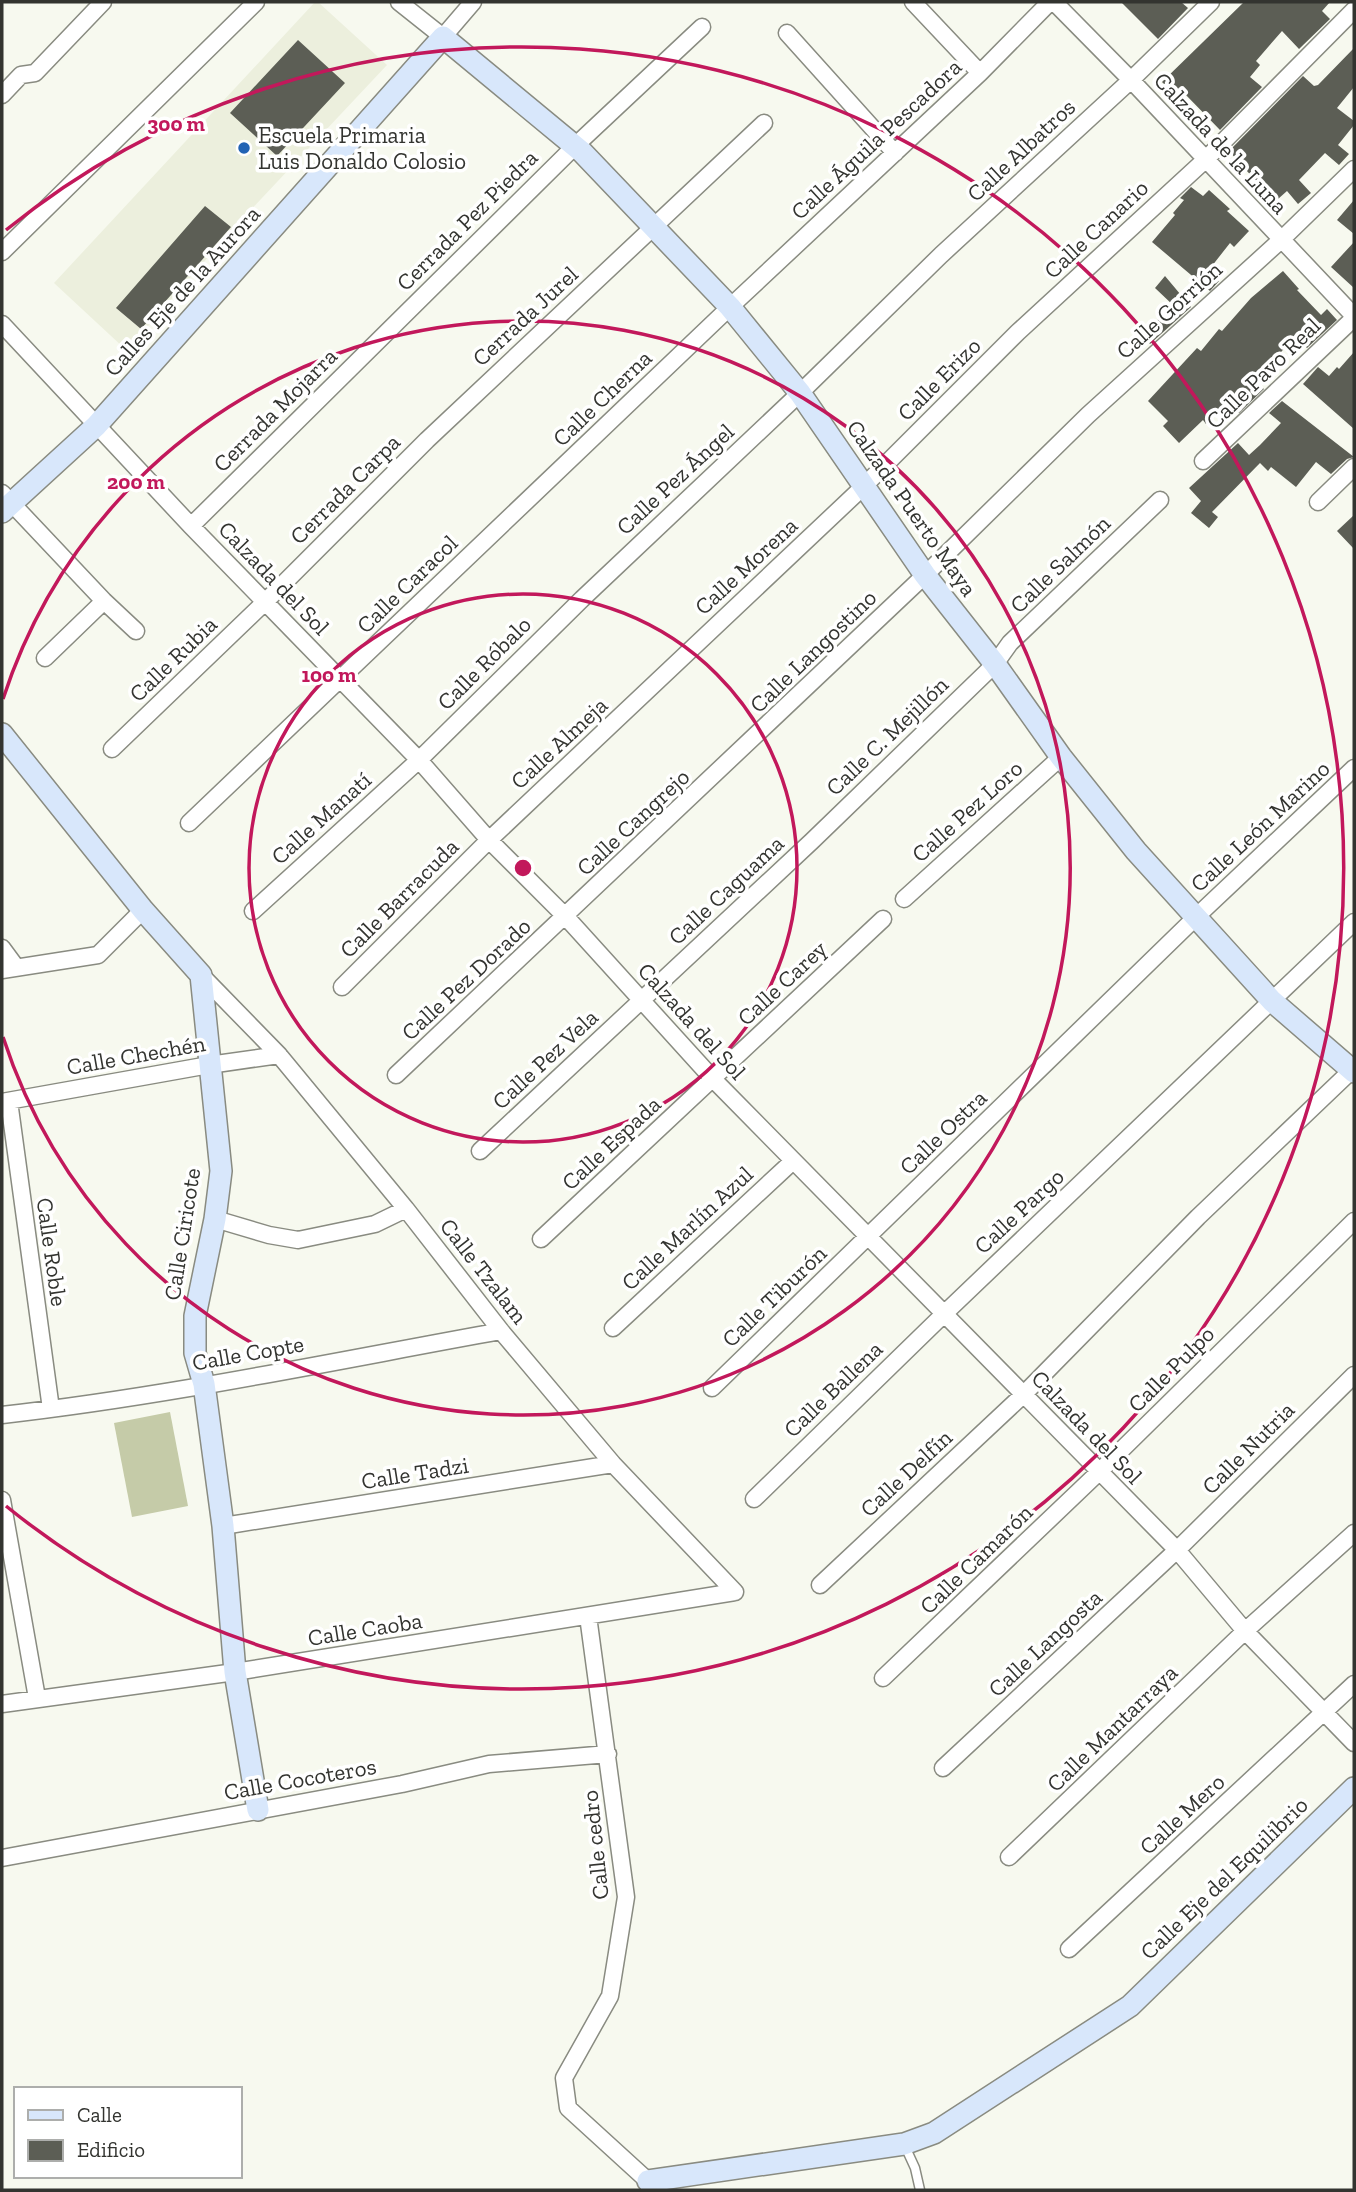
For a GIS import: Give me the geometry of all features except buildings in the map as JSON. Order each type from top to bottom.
[{"type":"street","points":[[2,95],[21,75],[34,73],[103,2]]},
{"type":"street","points":[[2,253],[256,2]]},
{"type":"street","name":"Calzada Puerto Maya","points":[[399,2],[575,146],[730,307],[800,393],[925,575],[995,664],[1061,757],[1136,851],[1272,1001],[1354,1070]]},
{"type":"street","points":[[913,2],[980,73]]},
{"type":"street","name":"Calle Águila Pescadora","points":[[730,307],[1052,2]]},
{"type":"street","name":"Calzada de la Luna","points":[[1052,2],[1131,80],[1354,317]]},
{"type":"street","name":"Calle Albatros","points":[[800,393],[941,255],[1131,80],[1211,2]]},
{"type":"street","name":"Calles Eje de la Aurora","points":[[6,503],[96,426],[443,37],[467,4]]},
{"type":"street","name":"Calle Canario","points":[[1018,332],[1205,160],[1354,10]]},
{"type":"street","name":"Cerrada Pez Piedra","points":[[391,326],[575,146],[702,27]]},
{"type":"street","points":[[787,33],[895,153]]},
{"type":"street","name":"Cerrada Jurel","points":[[428,440],[764,123]]},
{"type":"street","name":"Calle Gorrión","points":[[925,575],[1088,415],[1281,240],[1354,169]]},
{"type":"street","name":"Calle Cherna","points":[[505,522],[730,307]]},
{"type":"street","name":"Calle Pavo Real","points":[[1203,461],[1354,317]]},
{"type":"street","name":"Calzada del Sol","points":[[2,324],[191,526],[419,760],[489,840],[566,917],[713,1079],[1177,1550],[1245,1631],[1354,1743]]},
{"type":"street","name":"Cerrada Mojarra","points":[[191,526],[391,326]]},
{"type":"street","name":"Calle Erizo","points":[[863,487],[1018,332]]},
{"type":"street","name":"Calle Pez Ángel","points":[[582,599],[800,393]]},
{"type":"street","name":"Cerrada Carpa","points":[[266,601],[428,440]]},
{"type":"street","points":[[1318,502],[1354,467]]},
{"type":"street","name":"Calle Morena","points":[[660,678],[863,487]]},
{"type":"street","name":"Calle Salmón","points":[[995,664],[1010,643],[1160,500]]},
{"type":"street","points":[[6,503],[136,631]]},
{"type":"street","name":"Calle Caracol","points":[[189,823],[505,522]]},
{"type":"street","name":"Calle Langostino","points":[[731,760],[925,575]]},
{"type":"street","name":"Calle Róbalo","points":[[419,760],[582,599]]},
{"type":"street","points":[[44,658],[104,601]]},
{"type":"street","name":"Calle Rubia","points":[[112,749],[266,601]]},
{"type":"street","name":"Calle C. Mejillón","points":[[811,841],[995,664]]},
{"type":"street","name":"Calle Almeja","points":[[489,840],[660,678]]},
{"type":"street","points":[[2,734],[143,910],[201,975]]},
{"type":"street","name":"Calle Pez Loro","points":[[904,898],[1061,757]]},
{"type":"street","name":"Calle Manatí","points":[[253,911],[419,760]]},
{"type":"street","name":"Calle Cangrejo","points":[[566,917],[731,760]]},
{"type":"street","name":"Calle León Marino","points":[[1050,1059],[1354,768]]},
{"type":"street","name":"Calle Barracuda","points":[[342,987],[489,840]]},
{"type":"street","name":"Calle Caguama","points":[[641,1000],[811,841]]},
{"type":"street","points":[[2,948],[9,968],[99,956],[143,910]]},
{"type":"street","name":"Calle Pez Dorado","points":[[396,1075],[566,917]]},
{"type":"street","name":"Calle Carey","points":[[713,1079],[883,919]]},
{"type":"street","name":"Calle Pargo","points":[[944,1312],[1354,922]]},
{"type":"street","name":"Calle Tzalam","points":[[201,975],[279,1055],[406,1209],[501,1331],[613,1464],[734,1591]]},
{"type":"street","name":"Calle Ciricote","points":[[201,975],[221,1171],[215,1219],[195,1316],[195,1353],[204,1384],[223,1526],[235,1672],[258,1810]]},
{"type":"street","name":"Calle Pez Vela","points":[[480,1152],[641,1000]]},
{"type":"street","name":"Calle Chechén","points":[[5,1102],[279,1055]]},
{"type":"street","name":"Calle Ostra","points":[[868,1237],[1050,1059]]},
{"type":"street","name":"Calle Delfín","points":[[820,1585],[1024,1394],[1198,1217],[1354,1070]]},
{"type":"street","name":"Calle Espada","points":[[541,1239],[713,1079]]},
{"type":"street","name":"Calle Roble","points":[[5,1102],[51,1409]]},
{"type":"street","name":"Calle Marlín Azul","points":[[613,1328],[793,1161]]},
{"type":"street","points":[[215,1219],[268,1235],[299,1240],[375,1224],[406,1209]]},
{"type":"street","name":"Calle Pulpo","points":[[1100,1472],[1274,1297],[1354,1221]]},
{"type":"street","name":"Calle Tiburón","points":[[712,1388],[868,1237]]},
{"type":"street","name":"Calle Ballena","points":[[754,1499],[944,1312]]},
{"type":"street","name":"Calle Copte","points":[[2,1415],[204,1384],[501,1331]]},
{"type":"street","name":"Calle Nutria","points":[[1177,1550],[1352,1376]]},
{"type":"street","name":"Calle Tadzi","points":[[223,1526],[613,1464]]},
{"type":"street","name":"Calle Camarón","points":[[883,1678],[1100,1472]]},
{"type":"street","points":[[2,1500],[37,1698]]},
{"type":"street","name":"Calle Mantarraya","points":[[1009,1857],[1245,1631],[1354,1533]]},
{"type":"street","name":"Calle Langosta","points":[[943,1768],[1177,1550]]},
{"type":"street","name":"Calle Caoba","points":[[2,1704],[235,1672],[734,1591]]},
{"type":"street","name":"Calle cedro","points":[[588,1616],[625,1897],[610,1996],[564,2078],[568,2108],[649,2186]]},
{"type":"street","name":"Calle Mero","points":[[1069,1949],[1354,1684]]},
{"type":"street","name":"Calle Cocoteros","points":[[2,1858],[402,1784],[489,1764],[608,1754]]},
{"type":"street","name":"Calle Eje del Equilibrio","points":[[649,2186],[904,2144],[934,2133],[1130,2006],[1354,1788]]},
{"type":"lane","points":[[904,2144],[915,2168],[920,2190]]},
{"type":"shaded area","name":"Escuela Primaria Luis Donaldo Colosio","points":[[315,2],[387,65],[230,232],[141,334],[124,348],[54,283]]},
{"type":"green space","points":[[170,1412],[188,1506],[132,1517],[114,1423]]},
{"type":"place","name":"Escuela Primaria Luis Donaldo Colosio","points":[[244,148]]}]
